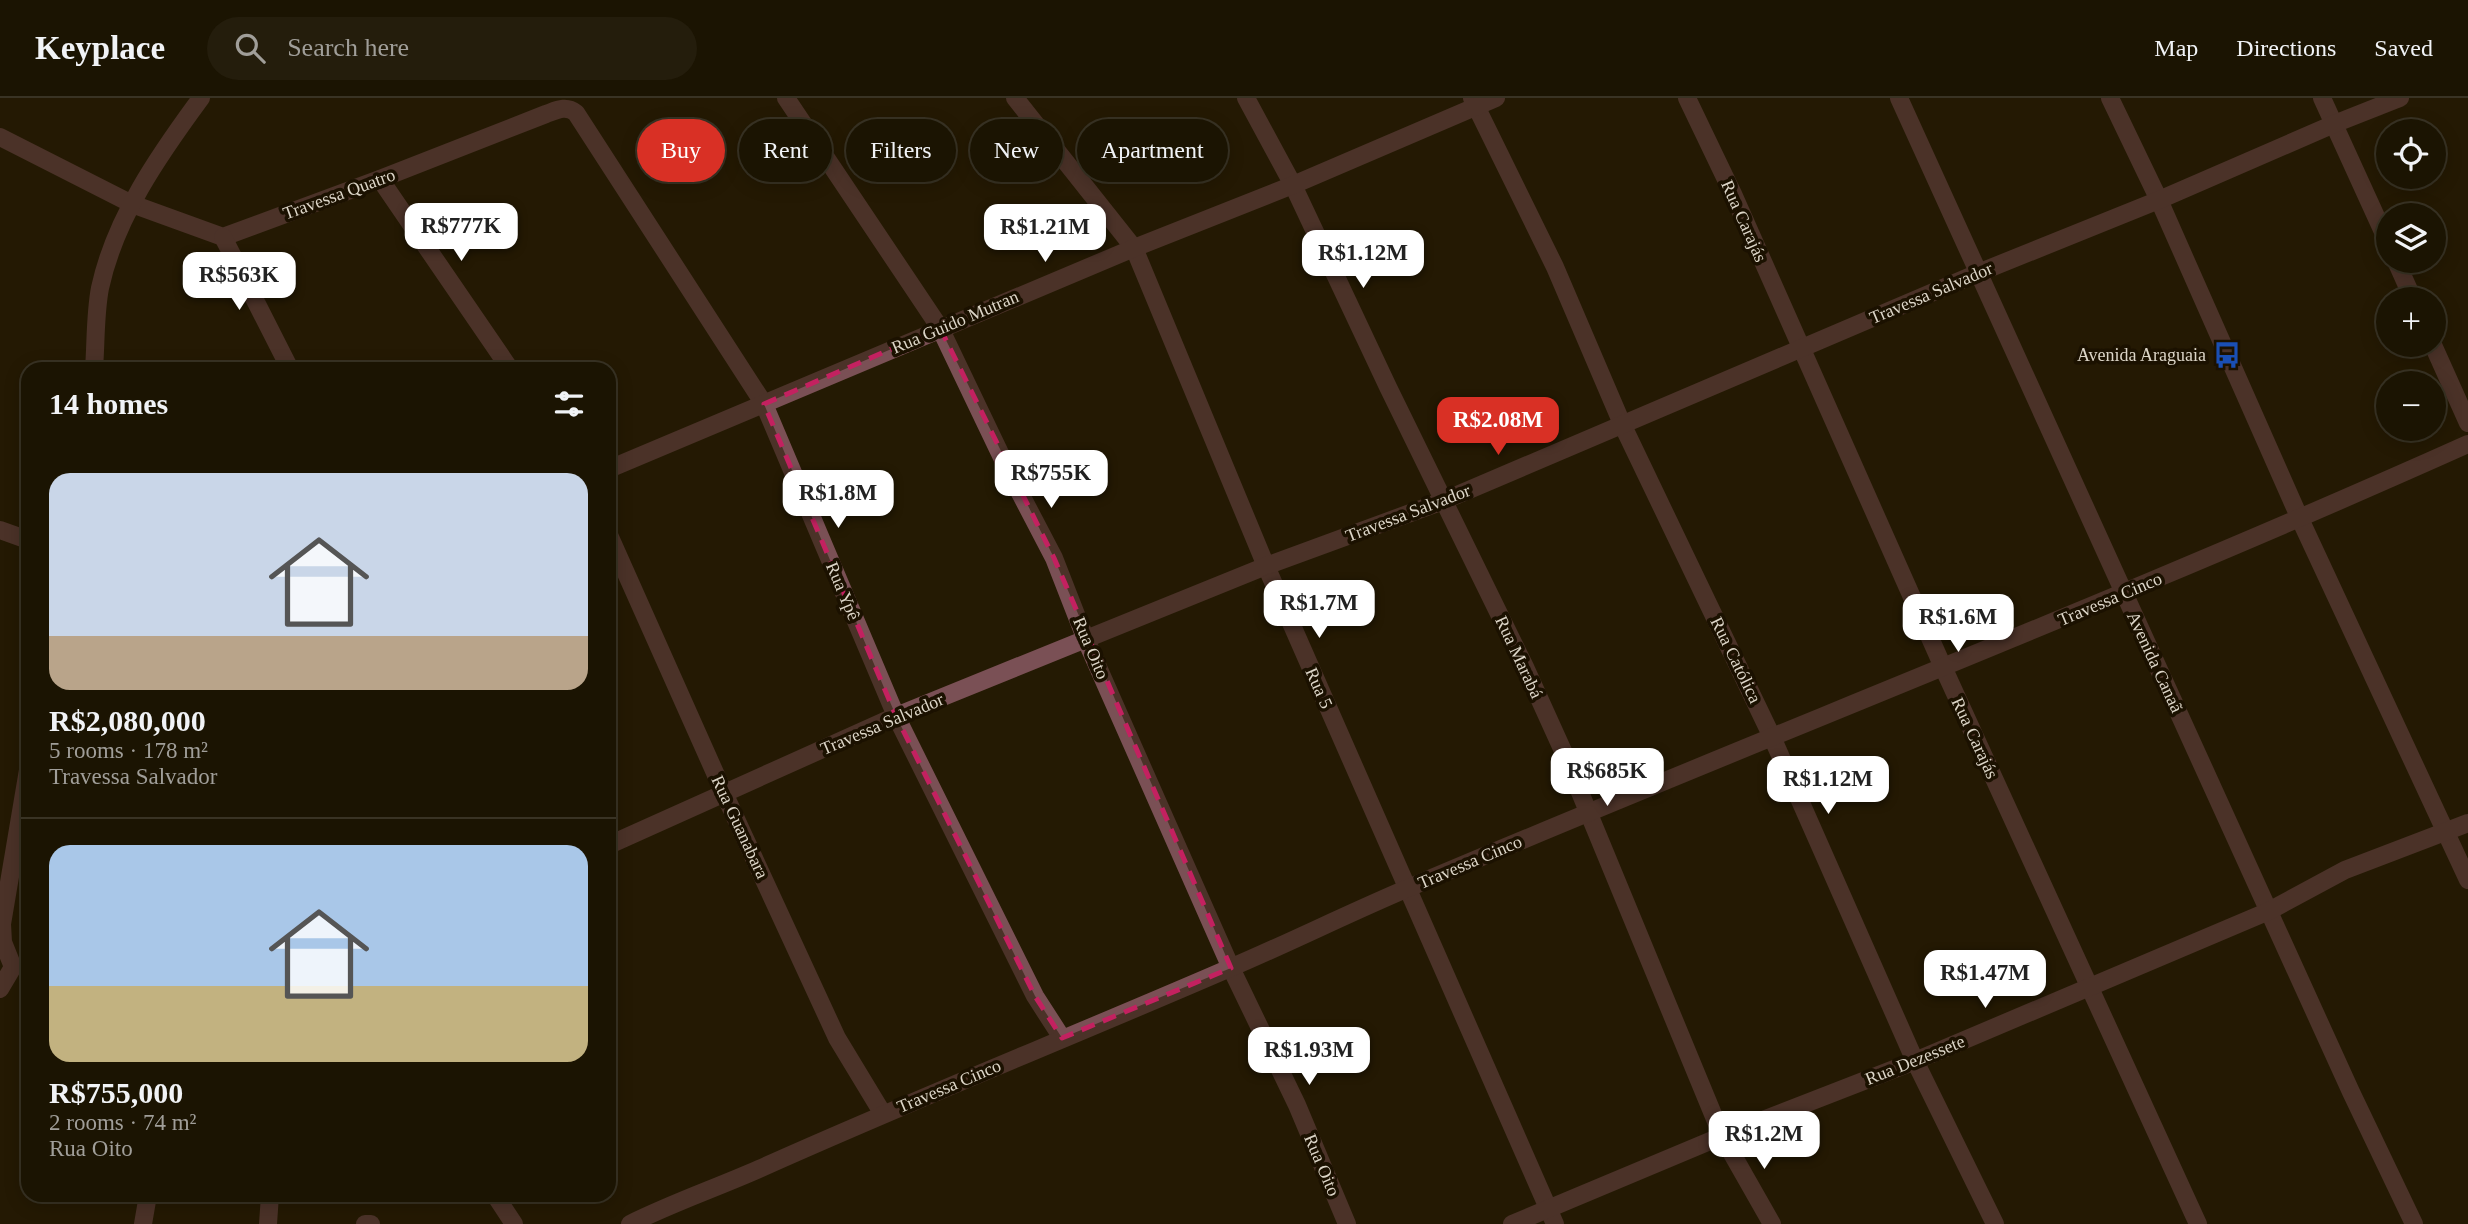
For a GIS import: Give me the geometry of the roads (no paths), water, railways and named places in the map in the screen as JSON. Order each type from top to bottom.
[{"type":"street","points":[[94,362],[100,290],[108,258],[132,204],[176,132],[201,98]]},
{"type":"street","name":"Rua Oito","points":[[786,98],[940,328],[1008,470],[1054,558],[1086,640],[1231,968],[1297,1105],[1347,1224]]},
{"type":"street","name":"Rua 5","points":[[1015,98],[1134,248],[1266,566],[1552,1217]]},
{"type":"street","name":"Rua Marabá","points":[[1246,98],[1293,185],[1525,667],[1722,1136],[1772,1224]]},
{"type":"street","name":"Rua Guido Mutran","points":[[616,466],[940,328],[1293,185],[1474,102],[1496,98]]},
{"type":"street","name":"Rua Carajás","points":[[1687,98],[1733,194],[1943,667],[2198,1224]]},
{"type":"street","name":"Avenida Canaã","points":[[1899,98],[2414,1224]]},
{"type":"street","points":[[2110,98],[2159,201],[2300,519],[2468,880]]},
{"type":"street","points":[[2322,98],[2376,216]]},
{"type":"street","name":"Travessa Salvador","points":[[616,842],[896,716],[1266,566],[1443,501],[1978,273],[2159,201],[2400,98]]},
{"type":"street","name":"Rua Católica","points":[[1474,102],[1555,267],[1623,426],[1772,737],[1915,1061],[1995,1224]]},
{"type":"street","name":"Rua Ypê","points":[[546,114],[563,108],[576,113],[764,404],[896,716],[1035,996],[1062,1038]]},
{"type":"street","name":"Travessa Quatro","points":[[223,237],[546,114]]},
{"type":"street","points":[[0,137],[132,204],[223,237],[286,362]]},
{"type":"street","points":[[380,179],[504,362]]},
{"type":"street","points":[[2438,357],[2468,422]]},
{"type":"street","name":"Travessa Cinco","points":[[630,1224],[662,1208],[707,1192],[883,1114],[1231,968],[1407,888],[2124,593],[2468,444]]},
{"type":"street","points":[[0,530],[21,538]]},
{"type":"street","name":"Rua Guanabara","points":[[616,551],[837,1038],[883,1114]]},
{"type":"street","points":[[0,989],[20,968],[3,942],[2,924],[21,811]]},
{"type":"street","name":"Rua Dezessete","points":[[1512,1224],[1552,1217],[1722,1136],[1915,1061],[2269,911],[2345,870],[2468,822]]},
{"type":"street","points":[[143,1224],[147,1202]]},
{"type":"street","points":[[268,1224],[270,1202]]},
{"type":"street","points":[[500,1202],[514,1224]]},
{"type":"street","points":[[366,1224],[371,1224]]},
{"type":"place","name":"Avenida Araguaia","points":[[2227,355]]}]
